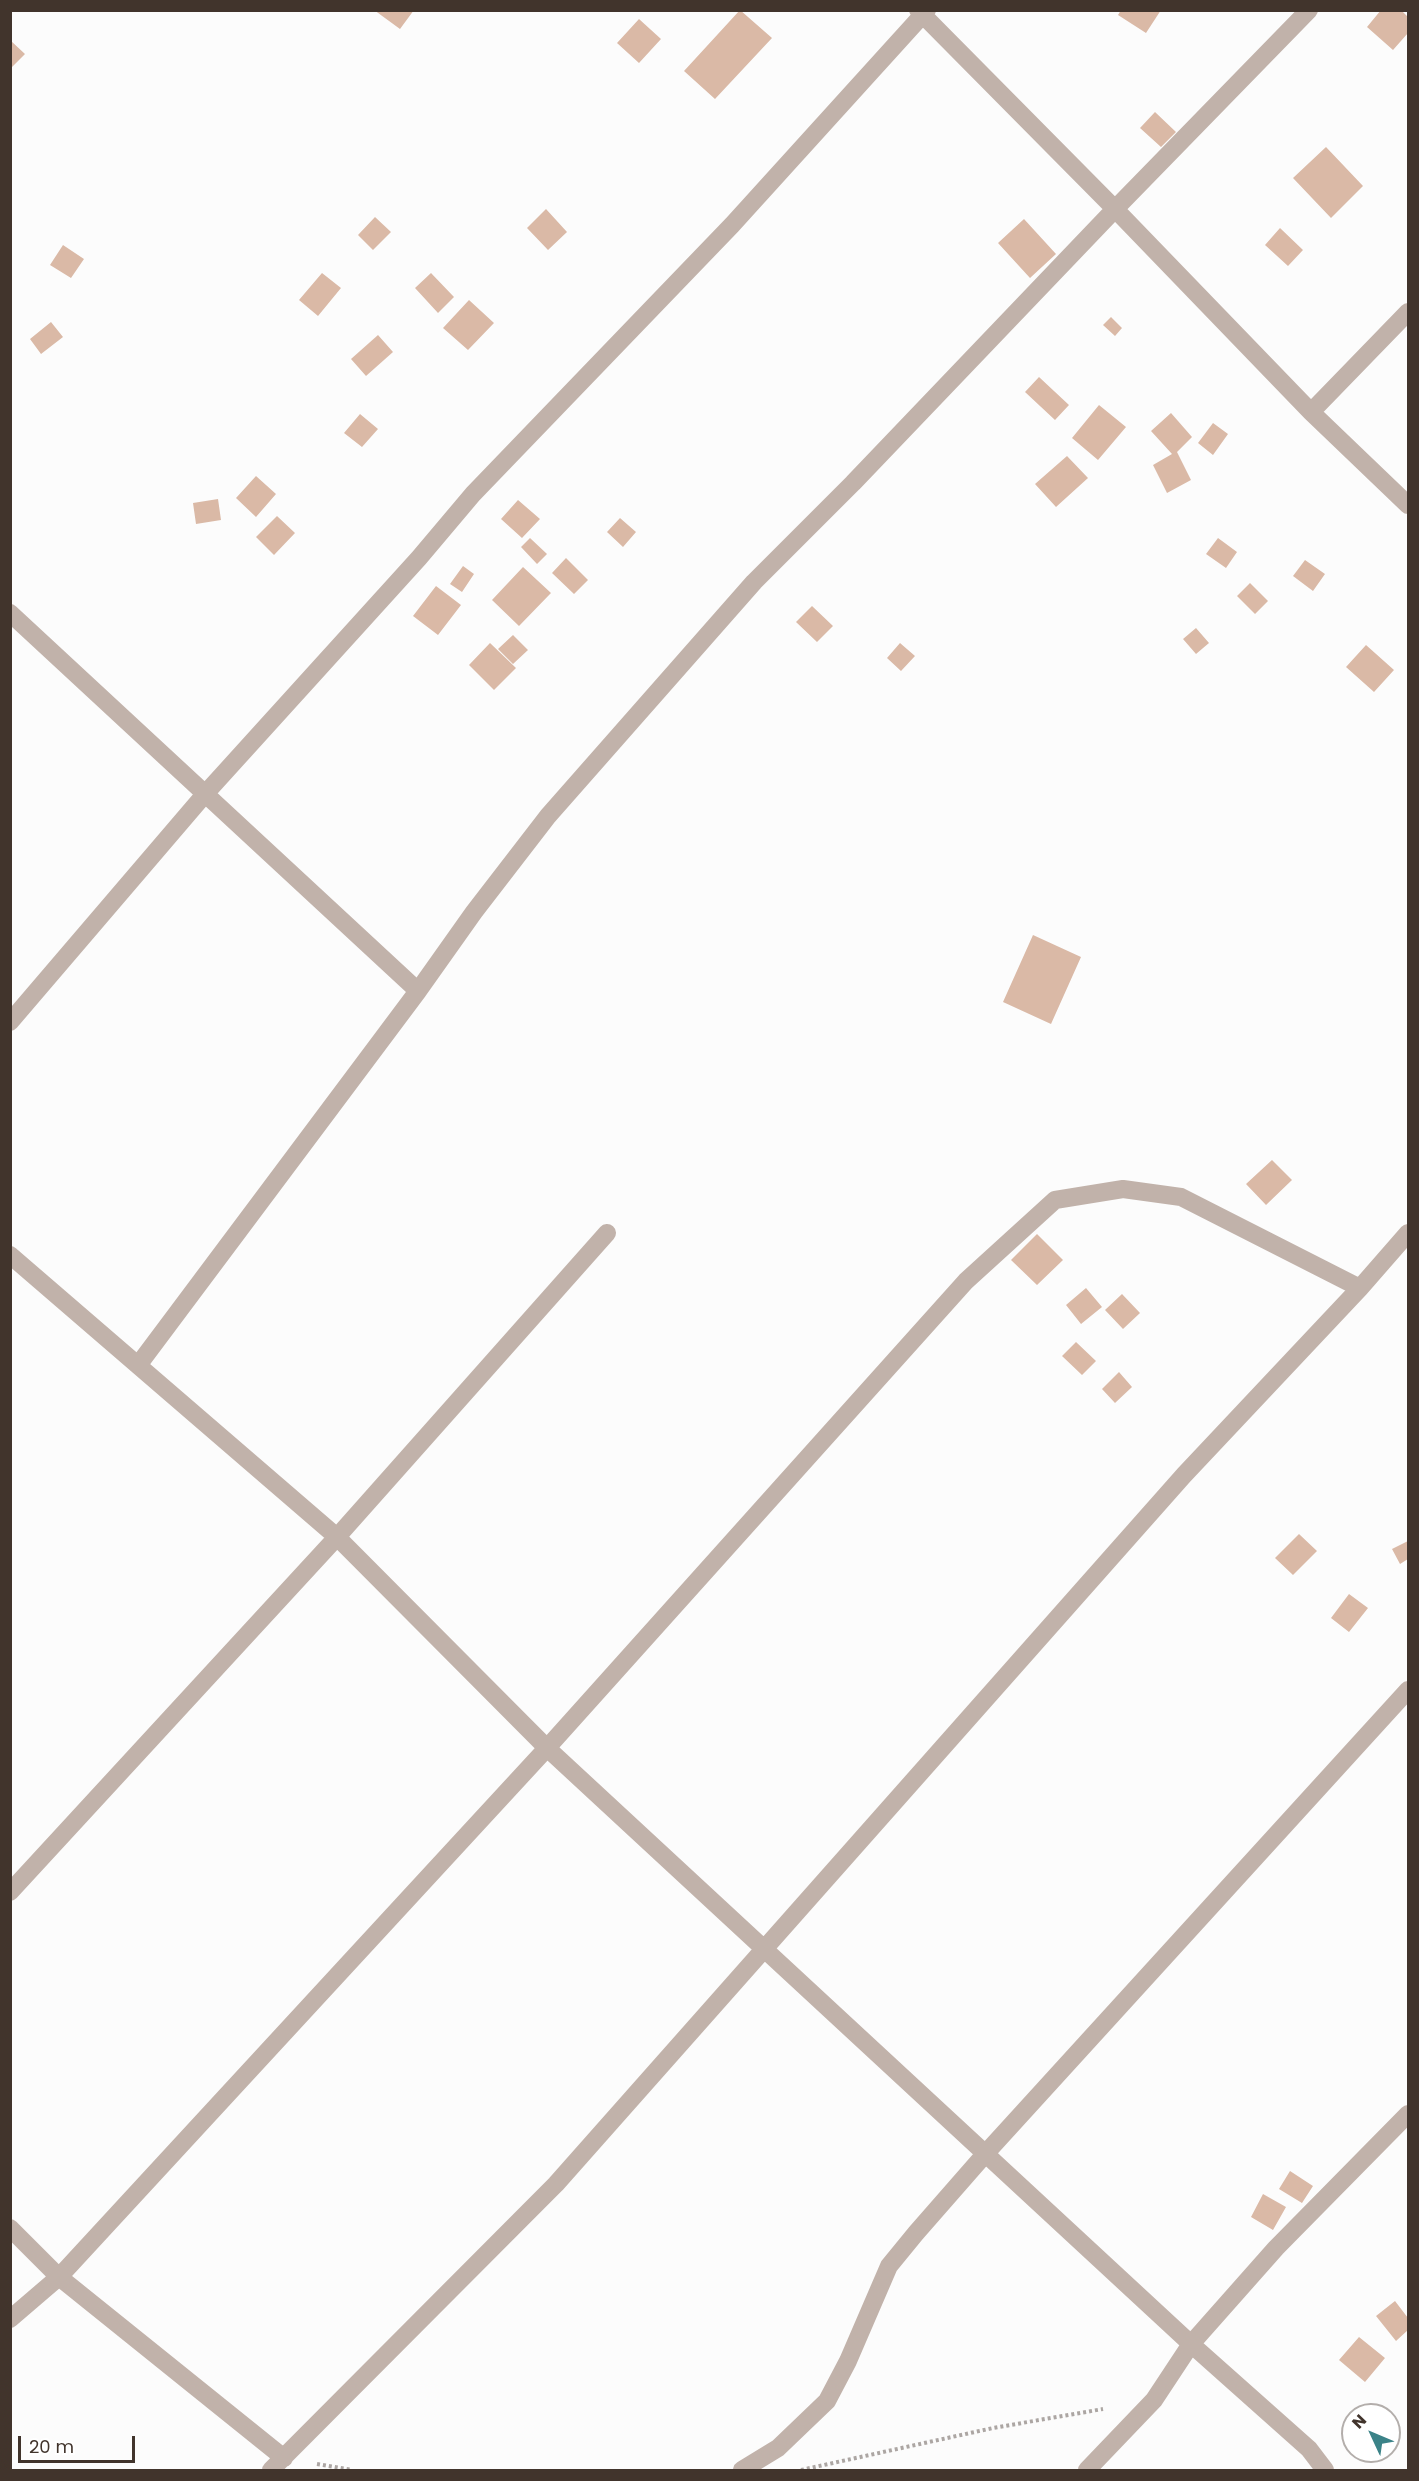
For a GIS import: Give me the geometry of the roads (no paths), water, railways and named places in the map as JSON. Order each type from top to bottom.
[{"type":"street","points":[[139,1364],[418,991],[474,912],[548,816],[649,699],[754,582],[853,483],[1309,10]]},
{"type":"street","points":[[10,1022],[205,794],[419,558],[473,494],[732,225],[923,12],[1311,412],[1408,505]]},
{"type":"street","points":[[1311,412],[1408,312]]},
{"type":"street","points":[[10,613],[418,991]]},
{"type":"street","points":[[10,2319],[59,2277],[547,1748],[966,1281],[1055,1200],[1123,1189],[1181,1197],[1360,1288]]},
{"type":"street","points":[[10,1892],[337,1537],[607,1233]]},
{"type":"street","points":[[10,2228],[59,2277],[278,2464],[556,2184],[1184,1475],[1360,1288],[1408,1233]]},
{"type":"street","points":[[10,1255],[337,1537],[547,1748],[1191,2344],[1309,2449],[1325,2470]]},
{"type":"street","points":[[742,2470],[778,2448],[827,2401],[848,2361],[889,2266],[986,2153],[1408,1690]]},
{"type":"street","points":[[1087,2470],[1154,2400],[1191,2344],[1276,2248],[1408,2114]]}]
